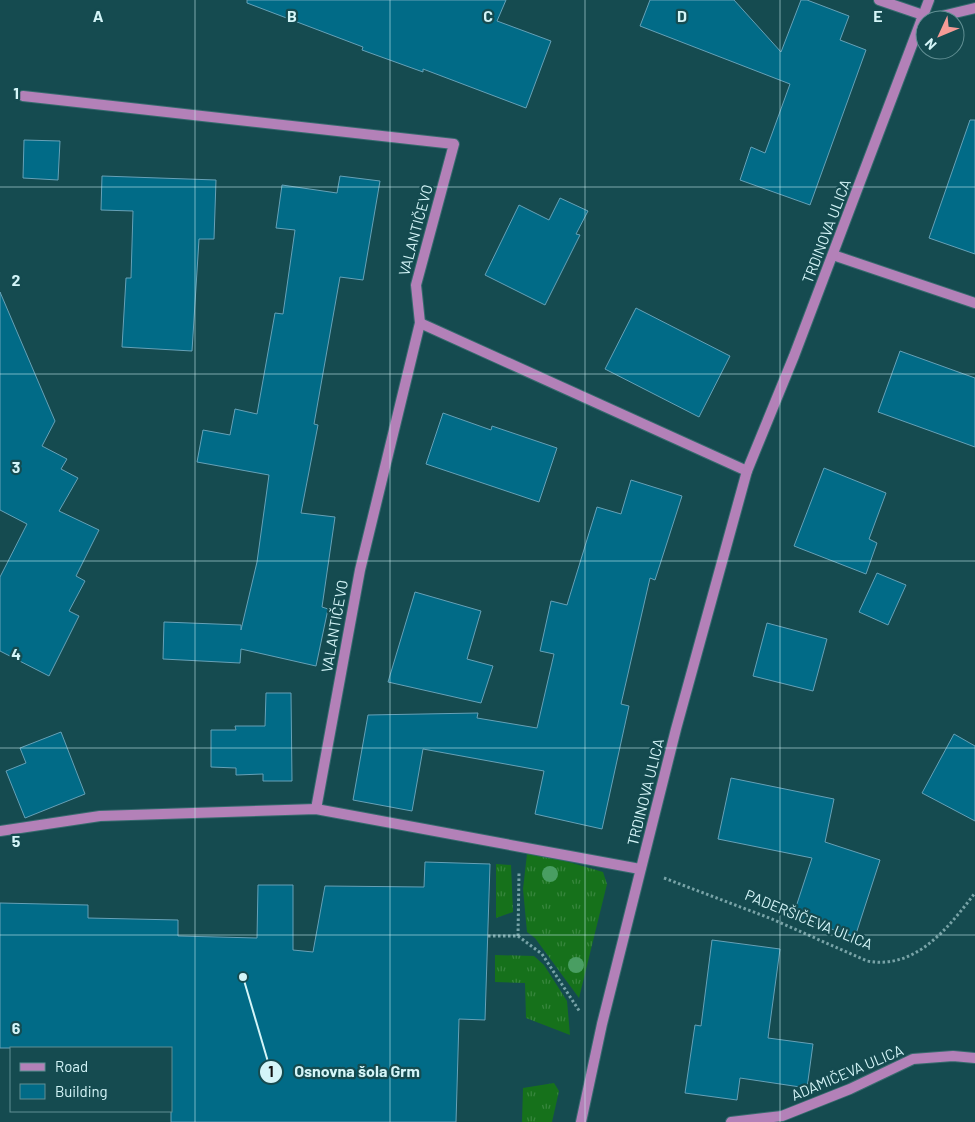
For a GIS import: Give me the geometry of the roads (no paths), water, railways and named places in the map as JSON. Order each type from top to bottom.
[{"type":"street","points":[[879,0],[915,15]]},
{"type":"street","name":"TRDINOVA ULICA","points":[[581,1122],[640,869],[676,729],[747,471],[833,255],[915,37]]},
{"type":"street","name":"VALANTIČEVO","points":[[22,96],[454,144],[416,285],[420,323],[360,570],[316,809]]},
{"type":"street","points":[[833,255],[975,303]]},
{"type":"street","points":[[420,323],[747,471]]},
{"type":"street","points":[[0,831],[100,816],[316,809],[640,869]]},
{"type":"street","name":"ADAMIČEVA ULICA","points":[[731,1122],[782,1116],[850,1089],[913,1059],[953,1056],[975,1058]]},
{"type":"place","name":"Osnovna šola Grm","points":[[243,977]]}]
